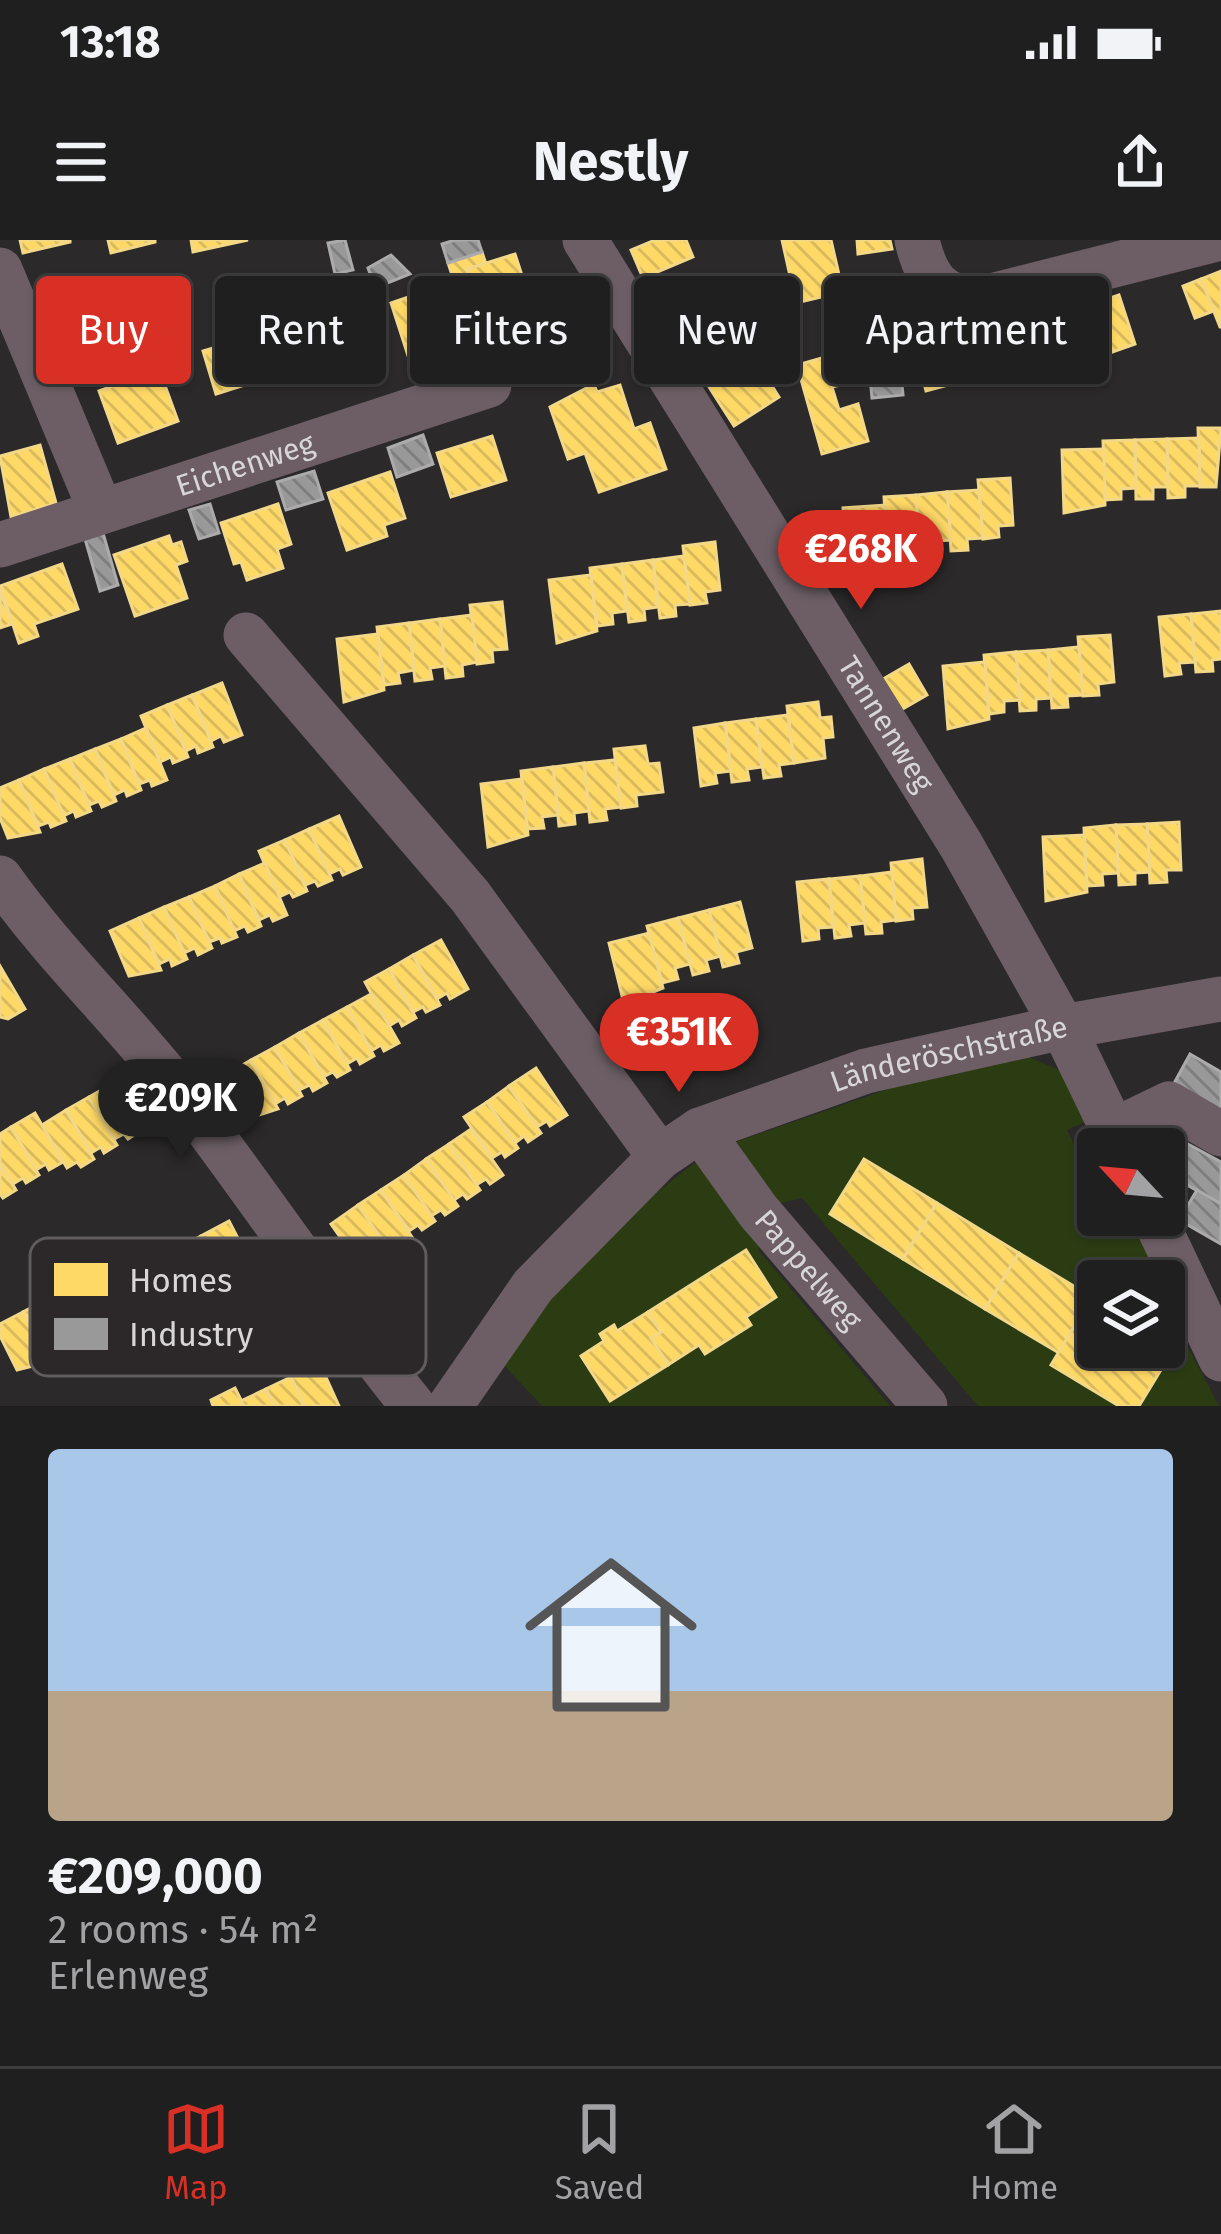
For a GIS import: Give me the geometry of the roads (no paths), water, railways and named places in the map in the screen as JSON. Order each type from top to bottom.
[{"type":"street","name":"Tannenweg","points":[[586,240],[961,845],[1064,1027],[1112,1128]]},
{"type":"street","points":[[917,240],[936,286],[953,298],[979,298],[1213,240]]},
{"type":"street","points":[[0,270],[100,509]]},
{"type":"street","name":"Eichenweg","points":[[0,544],[489,385]]},
{"type":"street","points":[[246,635],[470,896],[660,1157]]},
{"type":"street","points":[[0,878],[179,1091],[285,1238]]},
{"type":"street","name":"Länderöschstraße","points":[[443,1405],[533,1286],[660,1157],[700,1130],[866,1071],[1064,1027],[1221,999]]},
{"type":"street","points":[[1135,1128],[1169,1104],[1221,1134]]},
{"type":"street","name":"Pappelweg","points":[[700,1130],[758,1211],[925,1406]]},
{"type":"street","points":[[1164,1236],[1221,1359]]},
{"type":"street","points":[[409,1376],[443,1405]]}]
